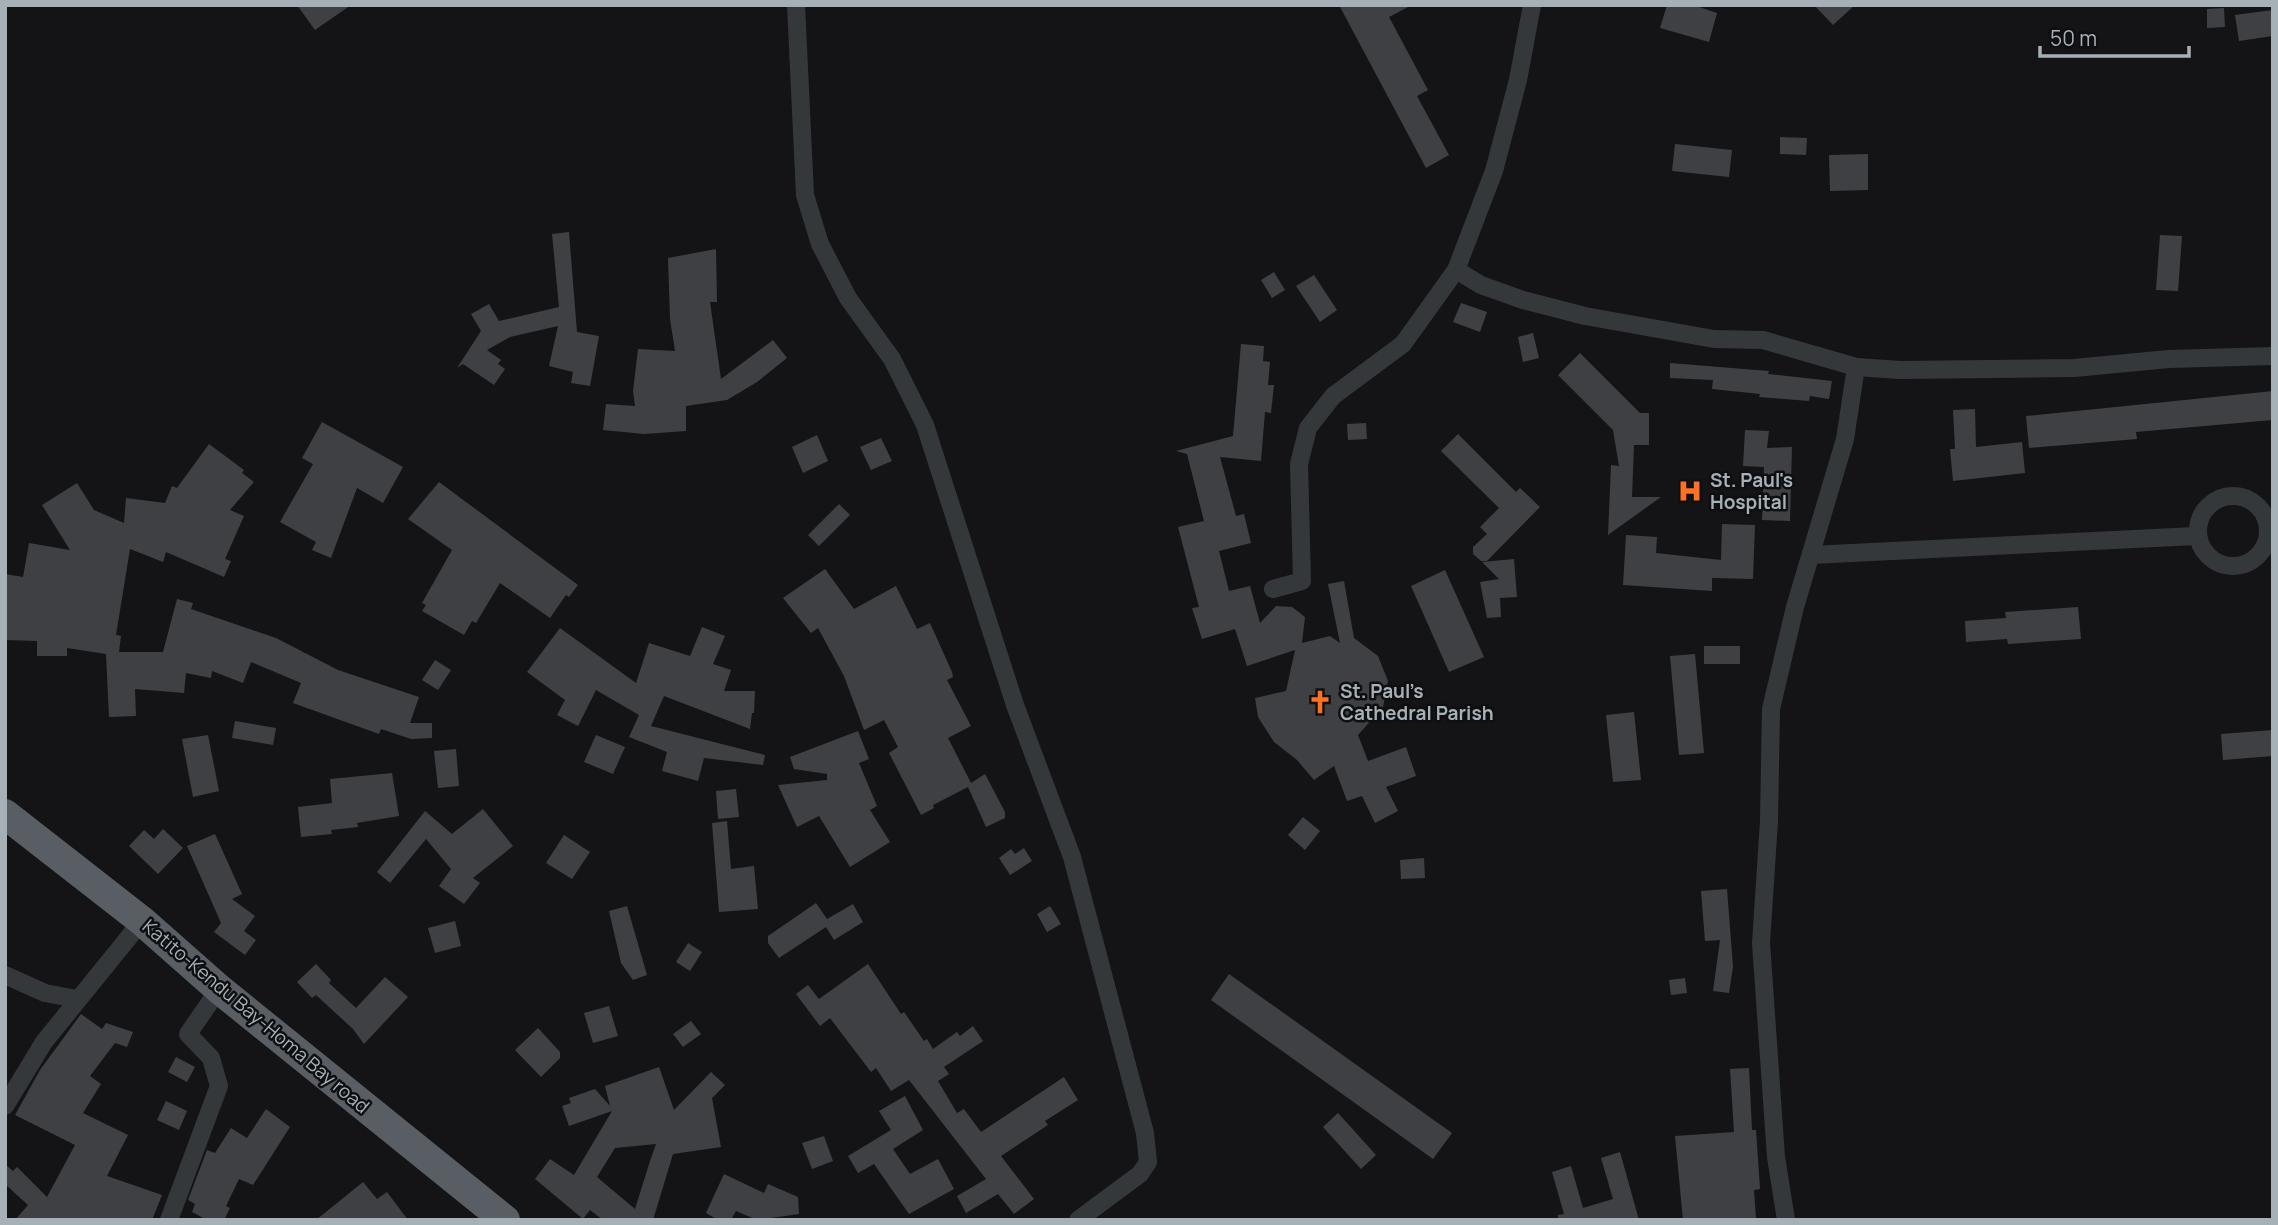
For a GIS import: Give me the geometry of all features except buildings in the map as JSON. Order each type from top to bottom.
[{"type":"highway","name":"Katito-Kendu Bay-Homa Bay road","points":[[5,814],[142,921],[219,989],[505,1220]]},
{"type":"street","points":[[796,5],[805,195],[816,232],[848,298],[892,359],[925,425],[1015,705],[1072,857],[1145,1133],[1148,1162],[1140,1174],[1078,1220]]},
{"type":"street","points":[[1273,589],[1302,581],[1298,464],[1308,428],[1333,396],[1403,344],[1456,270],[1494,171],[1518,80],[1532,5]]},
{"type":"street","points":[[1456,270],[1481,285],[1523,300],[1586,316],[1714,339],[1763,340],[1856,367],[1900,370],[2074,368],[2169,359],[2273,356]]},
{"type":"street","points":[[1786,1220],[1776,1157],[1761,943],[1769,821],[1770,709],[1845,439],[1856,367]]},
{"type":"street","points":[[2240,496],[2260,507],[2269,527],[2264,550],[2248,565],[2225,567],[2205,556],[2196,536],[2201,513],[2217,498],[2240,496]]},
{"type":"street","points":[[1811,555],[2196,536]]},
{"type":"street","points":[[5,1106],[44,1042],[142,921]]},
{"type":"street","points":[[5,975],[45,993],[77,999]]},
{"type":"street","points":[[169,1220],[219,1086],[211,1058],[188,1034],[219,989]]},
{"type":"place","name":"St. Paul's Hospital","points":[[1690,491]]},
{"type":"place","name":"St. Paul’s Cathedral Parish","points":[[1320,702]]}]
